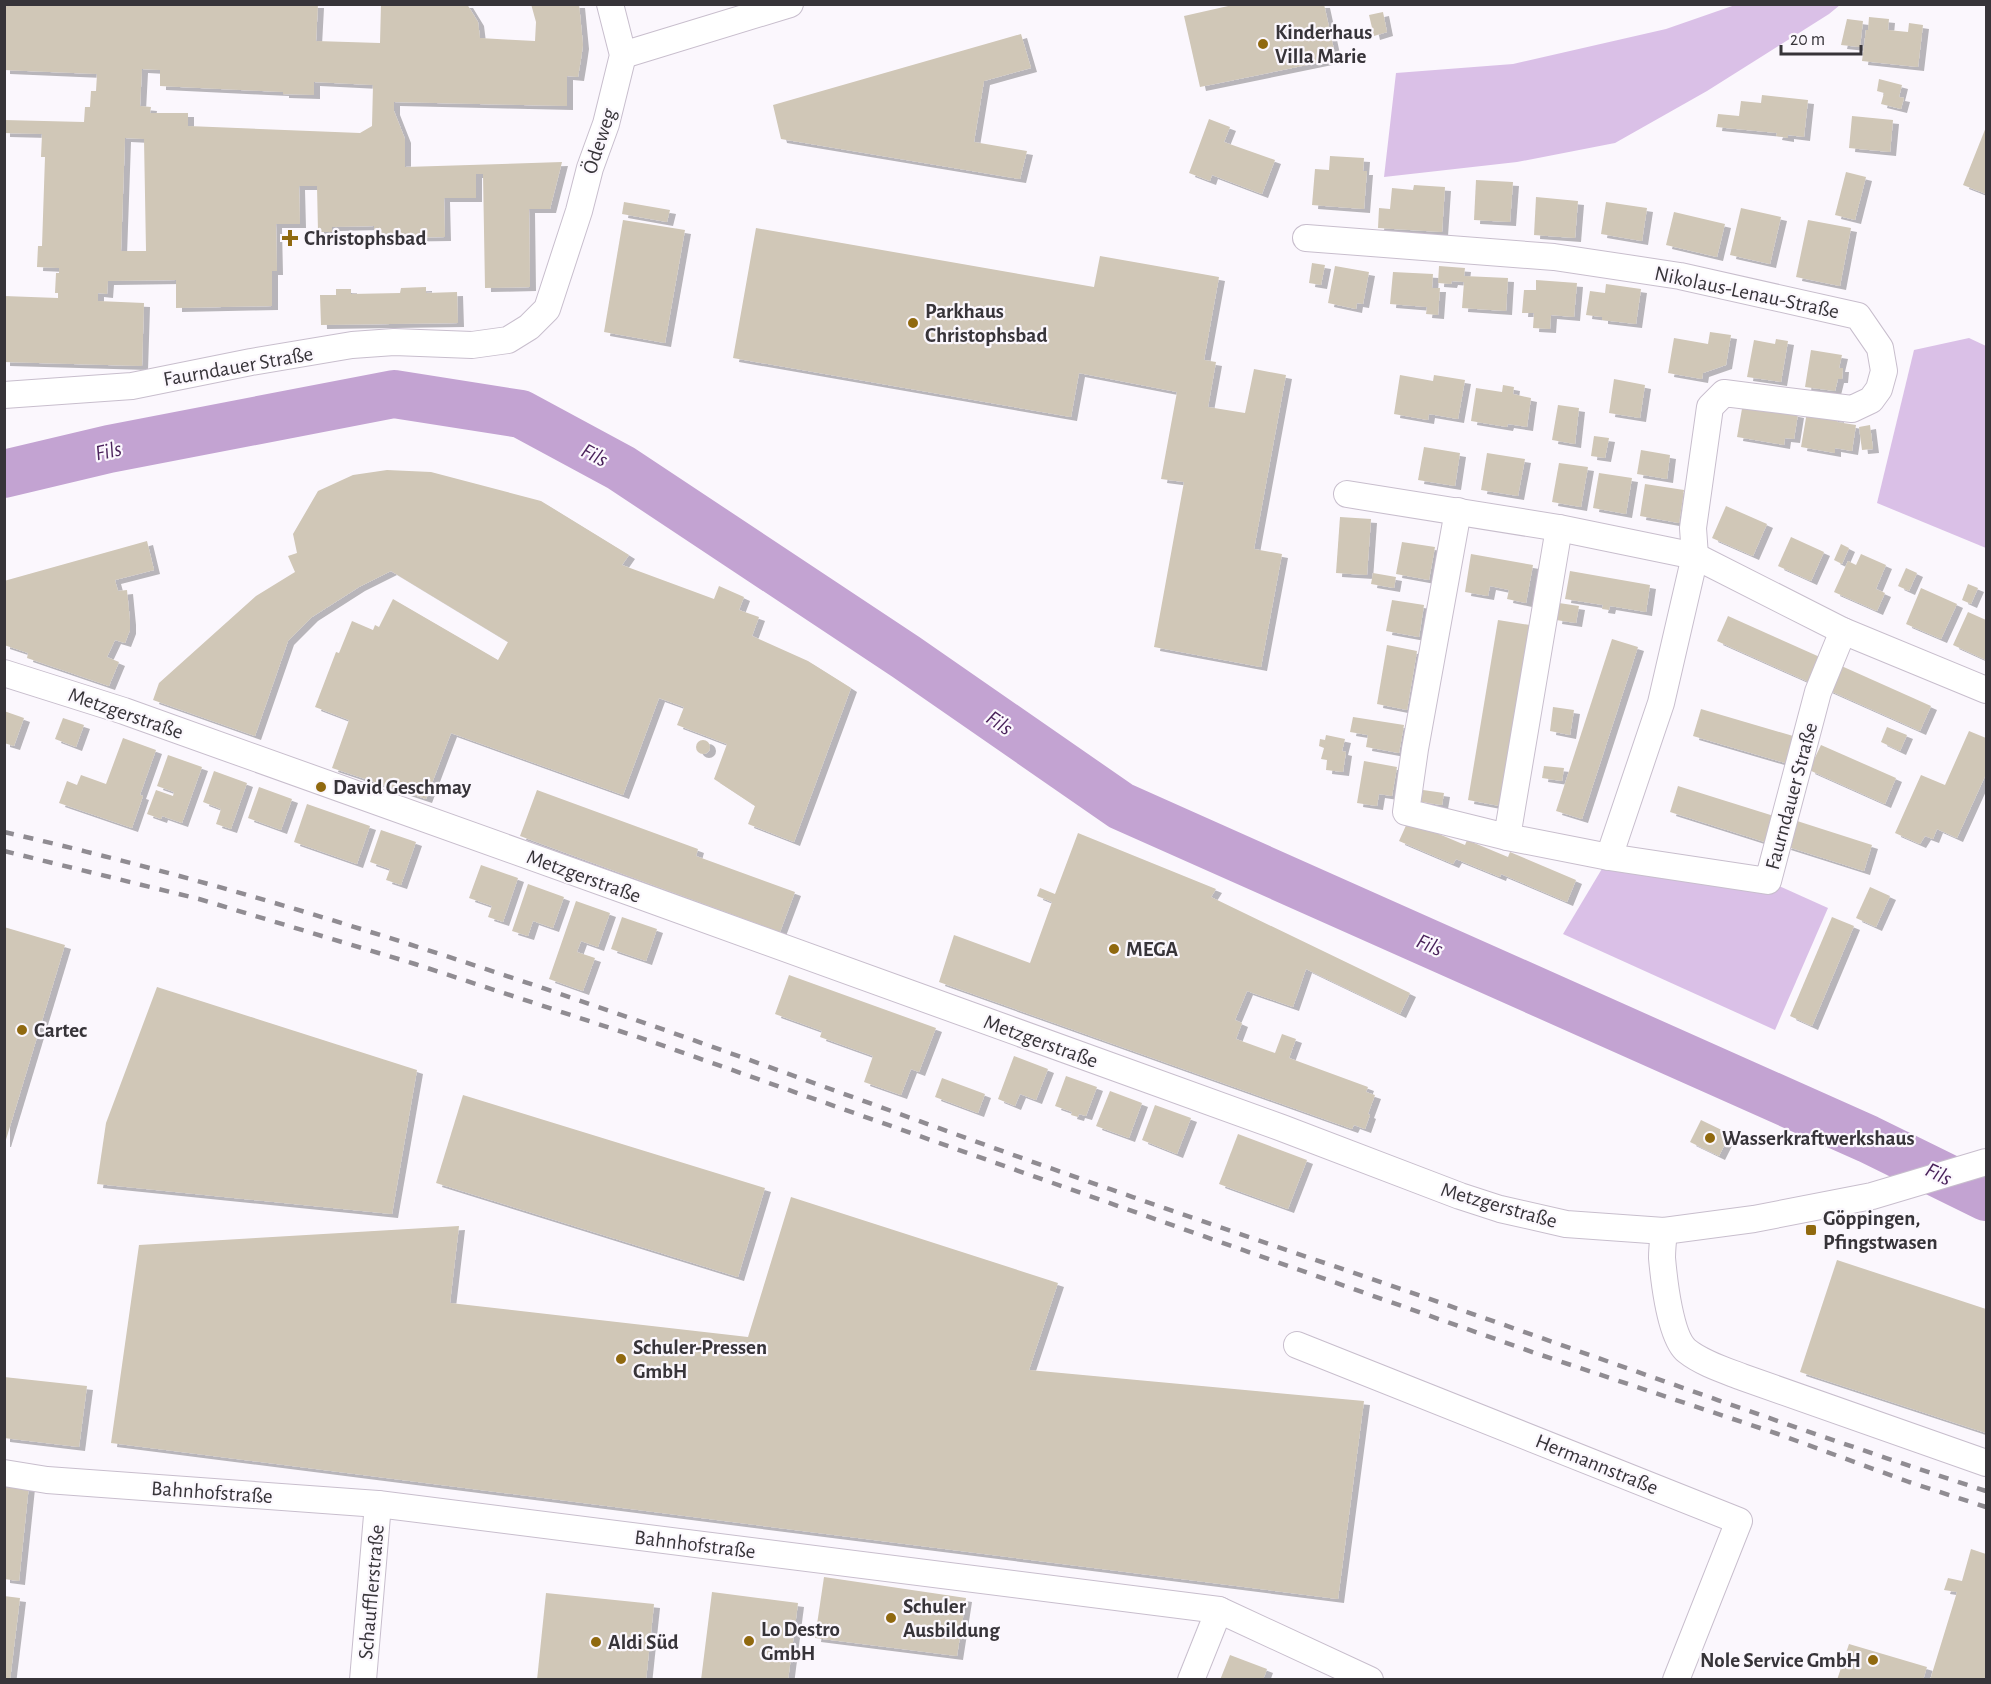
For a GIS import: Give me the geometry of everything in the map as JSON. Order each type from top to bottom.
[{"type":"street","points":[[610,4],[623,55],[790,4]]},
{"type":"street","name":"Ödeweg","points":[[472,345],[507,340],[529,327],[547,309],[579,211],[590,168],[606,124],[623,55]]},
{"type":"street","name":"Nikolaus-Lenau-Straße","points":[[1306,238],[1554,257],[1680,276],[1858,316],[1880,348],[1884,371],[1879,389],[1871,400],[1852,409],[1724,393],[1710,406],[1693,528],[1695,556],[1661,703],[1609,857]]},
{"type":"street","name":"Faurndauer Straße","points":[[4,395],[132,386],[261,360],[352,345],[394,342],[472,345]]},
{"type":"street","points":[[1347,494],[1559,528],[1695,556],[1844,631],[1986,690]]},
{"type":"street","name":"Faurndauer Straße","points":[[1458,511],[1415,749],[1406,812],[1507,837],[1609,857],[1768,881],[1818,692],[1844,631]]},
{"type":"street","points":[[1507,837],[1559,528]]},
{"type":"street","name":"Metzgerstraße","points":[[4,673],[124,711],[616,887],[1282,1128],[1480,1203],[1566,1224],[1664,1231]]},
{"type":"street","points":[[1986,1162],[1872,1196],[1754,1219],[1664,1231],[1662,1257],[1676,1335],[1686,1351],[1717,1368],[1749,1380],[1986,1463]]},
{"type":"street","name":"Hermannstraße","points":[[1297,1345],[1739,1521],[1676,1680]]},
{"type":"street","name":"Bahnhofstraße","points":[[4,1473],[47,1480],[378,1504],[1219,1610],[1370,1680]]},
{"type":"street","name":"Schaufflerstraße","points":[[363,1680],[378,1504]]},
{"type":"street","points":[[1191,1680],[1219,1610]]},
{"type":"shaded area","points":[[1738,4],[1840,5],[1707,91],[1615,143],[1517,162],[1384,177],[1396,73],[1513,64],[1666,29]]},
{"type":"shaded area","points":[[1969,338],[1986,346],[1986,548],[1877,503],[1914,350]]},
{"type":"shaded area","points":[[1609,857],[1768,881],[1828,908],[1775,1030],[1563,934]]},
{"type":"building","points":[[4,4],[318,4],[316,41],[380,43],[381,4],[467,4],[478,22],[480,38],[535,41],[536,22],[531,4],[579,4],[583,45],[578,77],[567,76],[567,106],[394,102],[394,111],[405,139],[405,167],[562,162],[550,209],[529,209],[530,287],[485,288],[483,174],[476,174],[476,198],[444,198],[445,237],[374,238],[374,226],[332,227],[332,232],[318,232],[317,186],[299,186],[300,224],[276,224],[277,271],[272,271],[272,306],[176,308],[176,280],[108,281],[107,294],[98,293],[98,301],[144,303],[142,366],[4,362],[4,296],[58,298],[58,293],[55,293],[56,273],[59,273],[59,268],[37,267],[38,246],[42,246],[45,157],[41,157],[42,134],[4,133],[4,120],[84,122],[85,107],[90,107],[91,91],[96,91],[97,74],[4,70]],"holes":[[[142,69],[160,70],[160,86],[314,95],[314,82],[373,85],[372,126],[360,133],[188,126],[188,113],[150,113],[151,107],[140,106]],[[125,138],[144,139],[146,251],[121,251]]]},
{"type":"building","points":[[1237,4],[1324,4],[1336,59],[1200,87],[1184,16]]},
{"type":"building","points":[[1383,12],[1387,32],[1374,36],[1369,15]]},
{"type":"building","points":[[1869,17],[1889,19],[1888,30],[1908,32],[1909,23],[1923,25],[1918,67],[1862,61]]},
{"type":"building","points":[[1847,19],[1863,21],[1860,47],[1841,45]]},
{"type":"building","points":[[1021,34],[1031,68],[984,81],[974,142],[1027,151],[1020,179],[781,139],[773,105]]},
{"type":"building","points":[[1879,79],[1902,85],[1899,97],[1904,98],[1901,109],[1881,104],[1884,93],[1877,91]]},
{"type":"building","points":[[1762,95],[1808,100],[1804,137],[1788,135],[1788,138],[1776,136],[1777,133],[1716,127],[1718,114],[1739,116],[1741,101],[1761,103]]},
{"type":"building","points":[[1852,116],[1893,120],[1890,152],[1849,148]]},
{"type":"building","points":[[1209,119],[1230,127],[1224,142],[1275,160],[1262,194],[1212,175],[1210,181],[1189,173]]},
{"type":"building","points":[[1986,127],[1986,194],[1963,185]]},
{"type":"building","points":[[1330,156],[1364,158],[1363,171],[1367,171],[1364,209],[1312,205],[1315,169],[1329,170]]},
{"type":"building","points":[[1846,172],[1866,177],[1855,220],[1835,215]]},
{"type":"building","points":[[1476,180],[1513,182],[1510,222],[1474,220]]},
{"type":"building","points":[[1414,185],[1445,187],[1442,232],[1378,228],[1379,208],[1390,209],[1392,188],[1413,190]]},
{"type":"building","points":[[1536,197],[1578,201],[1575,238],[1534,235]]},
{"type":"building","points":[[624,202],[670,210],[667,222],[622,214]]},
{"type":"building","points":[[1606,202],[1647,208],[1642,241],[1601,234]]},
{"type":"building","points":[[1741,208],[1781,217],[1770,264],[1730,255]]},
{"type":"building","points":[[1674,212],[1725,224],[1717,257],[1666,245]]},
{"type":"building","points":[[623,220],[685,230],[665,343],[604,332]]},
{"type":"building","points":[[1808,220],[1851,228],[1840,286],[1796,277]]},
{"type":"building","points":[[756,228],[1094,287],[1100,256],[1219,277],[1204,360],[1216,362],[1208,407],[1245,413],[1254,369],[1286,375],[1254,549],[1282,554],[1261,667],[1154,647],[1184,482],[1161,479],[1177,392],[1079,373],[1071,417],[733,358]]},
{"type":"building","points":[[1312,263],[1325,265],[1321,285],[1309,283]]},
{"type":"building","points":[[1335,266],[1369,272],[1363,304],[1357,303],[1356,309],[1328,303]]},
{"type":"building","points":[[1439,266],[1465,268],[1464,276],[1508,278],[1506,311],[1462,308],[1464,282],[1438,283]]},
{"type":"building","points":[[1393,272],[1433,274],[1432,288],[1440,288],[1438,315],[1426,314],[1427,307],[1390,304]]},
{"type":"building","points":[[1536,280],[1577,283],[1574,317],[1551,315],[1550,329],[1533,328],[1534,313],[1522,313],[1524,290],[1536,290]]},
{"type":"building","points":[[1606,284],[1641,289],[1636,324],[1602,320],[1602,317],[1586,315],[1590,291],[1605,293]]},
{"type":"building","points":[[426,287],[426,293],[457,292],[458,323],[321,325],[320,295],[336,295],[336,289],[351,289],[351,294],[400,293],[401,288]]},
{"type":"building","points":[[1710,332],[1731,335],[1726,365],[1703,373],[1702,379],[1668,373],[1674,338],[1708,344]]},
{"type":"building","points":[[1776,339],[1788,341],[1781,382],[1747,377],[1754,340],[1775,344]]},
{"type":"building","points":[[1811,350],[1842,355],[1839,368],[1843,368],[1842,379],[1838,379],[1835,391],[1805,387]]},
{"type":"building","points":[[1400,375],[1433,381],[1434,375],[1465,380],[1458,419],[1429,414],[1428,420],[1394,414]]},
{"type":"building","points":[[1614,379],[1645,385],[1640,418],[1609,413]]},
{"type":"building","points":[[1503,385],[1514,387],[1513,394],[1531,398],[1527,427],[1508,424],[1507,427],[1471,421],[1476,388],[1502,392]]},
{"type":"building","points":[[1743,403],[1798,414],[1794,439],[1785,438],[1784,445],[1737,437]]},
{"type":"building","points":[[1558,405],[1579,408],[1575,444],[1552,440]]},
{"type":"building","points":[[1807,412],[1838,418],[1837,422],[1856,425],[1852,451],[1835,448],[1835,453],[1801,447]]},
{"type":"building","points":[[1870,425],[1873,449],[1862,450],[1859,427]]},
{"type":"building","points":[[1594,436],[1609,438],[1605,458],[1591,456]]},
{"type":"building","points":[[1424,447],[1460,453],[1455,486],[1418,480]]},
{"type":"building","points":[[1641,450],[1670,455],[1667,479],[1637,474]]},
{"type":"building","points":[[1487,453],[1525,459],[1518,496],[1481,490]]},
{"type":"building","points":[[1559,463],[1588,467],[1581,507],[1552,502]]},
{"type":"building","points":[[387,470],[431,472],[541,501],[629,555],[622,565],[714,599],[719,586],[744,597],[739,610],[759,617],[752,636],[808,661],[851,688],[794,842],[748,824],[755,806],[714,779],[727,744],[677,725],[684,707],[659,698],[623,795],[451,733],[426,799],[332,768],[349,720],[315,707],[336,652],[339,653],[352,621],[373,630],[375,625],[379,627],[393,599],[498,660],[508,642],[391,571],[359,587],[312,617],[288,641],[255,736],[153,700],[159,683],[256,596],[295,572],[288,556],[297,553],[293,534],[318,491],[353,475]]},
{"type":"building","points":[[1599,473],[1632,478],[1626,514],[1593,508]]},
{"type":"building","points":[[1645,484],[1684,490],[1679,523],[1640,516]]},
{"type":"building","points":[[1726,506],[1767,524],[1753,556],[1712,538]]},
{"type":"building","points":[[1340,517],[1371,519],[1367,575],[1336,573]]},
{"type":"building","points":[[1791,537],[1824,552],[1811,581],[1778,566]]},
{"type":"building","points":[[147,541],[154,570],[115,580],[118,591],[127,590],[130,630],[125,643],[115,640],[107,657],[119,662],[109,686],[27,658],[28,653],[4,645],[4,581]]},
{"type":"building","points":[[1402,542],[1435,547],[1429,580],[1396,574]]},
{"type":"building","points":[[1841,544],[1849,548],[1842,564],[1834,560]]},
{"type":"building","points":[[1471,554],[1533,565],[1526,603],[1507,599],[1509,590],[1490,586],[1488,596],[1465,592]]},
{"type":"building","points":[[1861,554],[1886,565],[1876,589],[1885,593],[1877,611],[1834,592],[1848,561],[1856,565]]},
{"type":"building","points":[[1906,568],[1917,573],[1909,591],[1898,586]]},
{"type":"building","points":[[1570,571],[1650,585],[1646,612],[1610,606],[1609,610],[1602,609],[1603,605],[1565,599]]},
{"type":"building","points":[[1373,573],[1396,577],[1394,588],[1371,584]]},
{"type":"building","points":[[1968,584],[1978,588],[1971,604],[1962,600]]},
{"type":"building","points":[[1921,588],[1957,604],[1941,639],[1906,624]]},
{"type":"building","points":[[1392,600],[1424,605],[1419,637],[1386,631]]},
{"type":"building","points":[[1559,603],[1579,606],[1576,623],[1556,620]]},
{"type":"building","points":[[1968,612],[1986,620],[1986,660],[1953,645]]},
{"type":"building","points":[[1728,616],[1822,658],[1811,683],[1717,641]]},
{"type":"building","points":[[1498,620],[1530,625],[1500,806],[1468,800]]},
{"type":"building","points":[[1612,639],[1638,647],[1582,819],[1556,811]]},
{"type":"building","points":[[1387,645],[1417,651],[1407,710],[1377,704]]},
{"type":"building","points":[[1837,664],[1931,706],[1920,731],[1826,689]]},
{"type":"building","points":[[1553,707],[1574,710],[1570,735],[1550,731]]},
{"type":"building","points":[[1701,709],[1800,738],[1792,765],[1693,736]]},
{"type":"building","points":[[4,711],[24,718],[14,746],[4,743]]},
{"type":"building","points":[[1353,717],[1404,725],[1399,753],[1366,747],[1368,735],[1350,732]]},
{"type":"building","points":[[63,718],[84,725],[76,747],[55,739]]},
{"type":"building","points":[[1887,727],[1907,735],[1900,751],[1881,742]]},
{"type":"building","points":[[1969,731],[1986,738],[1986,774],[1957,838],[1937,829],[1933,839],[1925,836],[1920,844],[1895,833],[1921,775],[1945,785]]},
{"type":"building","points":[[1326,735],[1345,739],[1342,751],[1346,752],[1343,772],[1326,770],[1327,760],[1321,759],[1324,748],[1319,746],[1320,739],[1325,740]]},
{"type":"building","points":[[123,738],[156,750],[140,795],[143,796],[132,828],[59,803],[67,781],[77,785],[81,775],[106,784]]},
{"type":"building","points":[[700,740],[706,740],[710,747],[706,754],[700,754],[696,750],[696,744]]},
{"type":"building","points":[[1821,745],[1896,778],[1885,804],[1809,770]]},
{"type":"building","points":[[168,755],[202,767],[182,823],[147,814],[156,790],[173,796],[174,792],[157,786]]},
{"type":"building","points":[[1364,761],[1397,767],[1392,796],[1379,794],[1377,806],[1357,803]]},
{"type":"building","points":[[1544,766],[1564,768],[1562,781],[1542,778]]},
{"type":"building","points":[[214,771],[247,783],[231,829],[216,824],[221,809],[203,802]]},
{"type":"building","points":[[1678,786],[1777,817],[1768,843],[1670,812]]},
{"type":"building","points":[[259,787],[292,799],[281,830],[248,818]]},
{"type":"building","points":[[537,790],[698,849],[696,856],[795,892],[780,932],[520,836]]},
{"type":"building","points":[[1423,790],[1444,793],[1442,805],[1421,802]]},
{"type":"building","points":[[307,804],[370,826],[357,864],[294,842]]},
{"type":"building","points":[[1794,820],[1872,845],[1864,871],[1785,846]]},
{"type":"building","points":[[1408,821],[1465,845],[1467,840],[1508,857],[1510,852],[1576,880],[1567,902],[1501,874],[1500,877],[1456,859],[1453,864],[1399,841]]},
{"type":"building","points":[[381,830],[416,842],[401,885],[386,880],[390,869],[370,862]]},
{"type":"building","points":[[1078,833],[1216,889],[1211,897],[1410,993],[1400,1014],[1306,969],[1293,1007],[1247,991],[1235,1020],[1242,1023],[1236,1039],[1275,1053],[1282,1034],[1296,1039],[1289,1058],[1368,1087],[1366,1092],[1375,1095],[1365,1129],[1354,1125],[1352,1129],[939,982],[954,935],[1030,963],[1052,902],[1037,896],[1040,888],[1055,894]]},
{"type":"building","points":[[481,865],[518,878],[503,922],[488,917],[492,906],[469,898]]},
{"type":"building","points":[[528,884],[564,897],[553,928],[533,921],[528,936],[512,931]]},
{"type":"building","points":[[1870,887],[1890,896],[1876,927],[1856,918]]},
{"type":"building","points":[[576,901],[610,913],[598,947],[581,941],[577,952],[595,958],[583,991],[549,979]]},
{"type":"building","points":[[622,917],[657,929],[646,961],[611,949]]},
{"type":"building","points":[[1832,917],[1854,926],[1812,1026],[1790,1016]]},
{"type":"building","name":"Cartec","points":[[4,927],[65,945],[5,1143],[4,1143]]},
{"type":"building","points":[[789,975],[936,1028],[919,1072],[911,1069],[901,1095],[864,1082],[873,1056],[820,1037],[822,1031],[775,1014]]},
{"type":"building","points":[[157,987],[417,1070],[392,1214],[97,1184],[106,1123]]},
{"type":"building","points":[[1014,1056],[1048,1069],[1036,1100],[1020,1094],[1015,1106],[998,1099]]},
{"type":"building","points":[[1066,1076],[1097,1087],[1086,1116],[1071,1115],[1072,1112],[1055,1106]]},
{"type":"building","points":[[942,1078],[985,1094],[978,1113],[935,1097]]},
{"type":"building","points":[[1110,1091],[1142,1103],[1129,1138],[1096,1126]]},
{"type":"building","points":[[463,1095],[765,1188],[738,1277],[436,1183]]},
{"type":"building","points":[[1155,1105],[1191,1118],[1177,1154],[1142,1140]]},
{"type":"building","name":"Wasserkraftwerkshaus","points":[[1701,1120],[1730,1134],[1719,1156],[1690,1142]]},
{"type":"building","points":[[1238,1134],[1307,1160],[1288,1209],[1219,1184]]},
{"type":"building","points":[[791,1197],[1058,1283],[1029,1370],[1364,1401],[1338,1599],[111,1443],[139,1245],[459,1226],[450,1303],[748,1337]]},
{"type":"building","points":[[1837,1260],[1986,1309],[1986,1433],[1800,1372]]},
{"type":"building","points":[[4,1377],[87,1386],[79,1447],[4,1438]]},
{"type":"building","points":[[4,1483],[29,1485],[19,1581],[4,1579]]},
{"type":"building","points":[[1971,1549],[1986,1554],[1986,1680],[1930,1680],[1957,1592],[1944,1590],[1948,1578],[1962,1581]]},
{"type":"building","name":"Schuler Ausbildung","points":[[824,1577],[966,1598],[957,1656],[815,1638]]},
{"type":"building","name":"Lo Destro GmbH","points":[[712,1592],[798,1603],[788,1680],[701,1680]]},
{"type":"building","name":"Aldi Süd","points":[[546,1593],[654,1604],[646,1680],[537,1680]]},
{"type":"building","points":[[4,1596],[20,1598],[10,1680],[4,1680]]},
{"type":"building","name":"Nole Service GmbH","points":[[1849,1644],[1927,1667],[1923,1680],[1837,1680]]},
{"type":"building","points":[[1230,1655],[1267,1669],[1263,1680],[1220,1680]]},
{"type":"waterway","name":"Fils","points":[[4,474],[109,449],[394,394],[521,414],[621,468],[906,657],[1121,806],[1868,1139],[1986,1197]]},
{"type":"railway","points":[[4,832],[256,897],[504,975],[1113,1190],[1986,1491]]},
{"type":"railway","points":[[4,851],[199,899],[415,964],[647,1040],[1538,1354],[1778,1434],[1909,1482],[1986,1507]]},
{"type":"place","name":"Kinderhaus Villa Marie","points":[[1263,44]]},
{"type":"place","name":"Christophsbad","points":[[290,238]]},
{"type":"place","name":"Parkhaus Christophsbad","points":[[913,323]]},
{"type":"place","name":"David Geschmay","points":[[321,787]]},
{"type":"place","name":"MEGA","points":[[1114,949]]},
{"type":"place","name":"Cartec","points":[[22,1030]]},
{"type":"place","name":"Wasserkraftwerkshaus","points":[[1710,1138]]},
{"type":"place","name":"Göppingen, Pfingstwasen","points":[[1811,1230]]},
{"type":"place","name":"Schuler-Pressen GmbH","points":[[621,1359]]},
{"type":"place","name":"Schuler Ausbildung","points":[[891,1618]]},
{"type":"place","name":"Lo Destro GmbH","points":[[749,1641]]},
{"type":"place","name":"Aldi Süd","points":[[596,1642]]},
{"type":"place","name":"Nole Service GmbH","points":[[1873,1660]]}]
